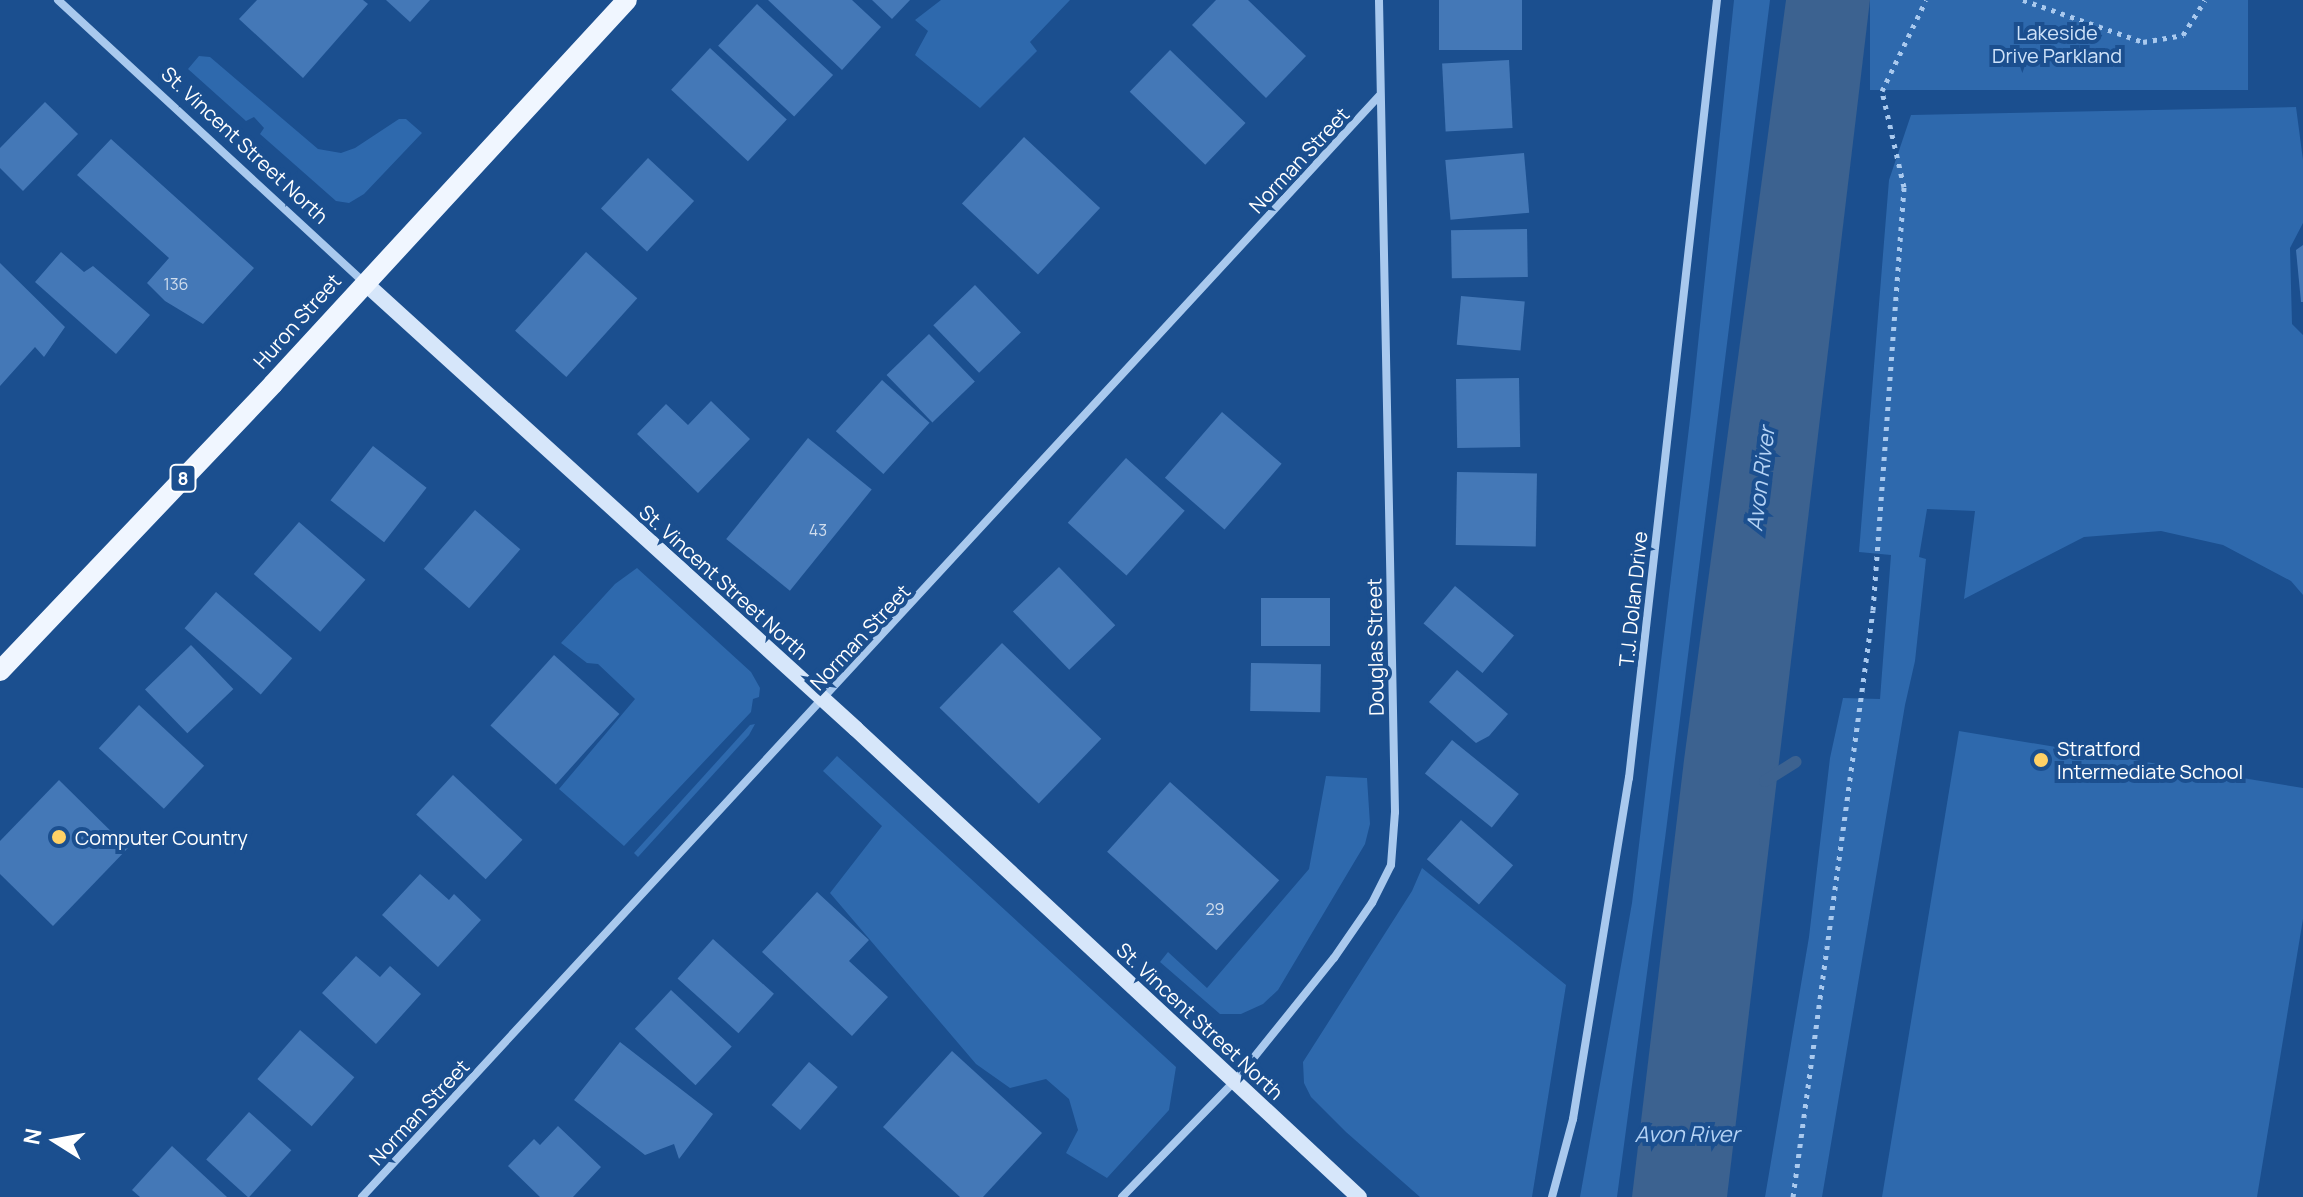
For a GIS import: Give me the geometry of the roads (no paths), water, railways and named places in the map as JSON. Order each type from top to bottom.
[{"type":"main road","name":"Huron Street","points":[[0,671],[627,0]]},
{"type":"street","name":"St. Vincent Street North","points":[[58,0],[823,699],[1359,1197]]},
{"type":"street","name":"Douglas Street","points":[[1122,1197],[1235,1081],[1334,958],[1372,903],[1391,865],[1395,812],[1379,0]]},
{"type":"street","name":"T.J. Dolan Drive","points":[[1552,1197],[1573,1119],[1629,778],[1717,0]]},
{"type":"street","name":"Norman Street","points":[[362,1197],[1379,96]]},
{"type":"water","name":"Avon River","points":[[1786,0],[1870,0],[1727,1197],[1632,1197],[1684,760]]},
{"type":"waterway","points":[[1765,781],[1796,762]]},
{"type":"place","name":"Stratford Intermediate School","points":[[2041,760]]},
{"type":"place","name":"Computer Country","points":[[59,837]]},
{"type":"park label","name":"Lakeside Drive Parkland","points":[[2057,44]]}]
